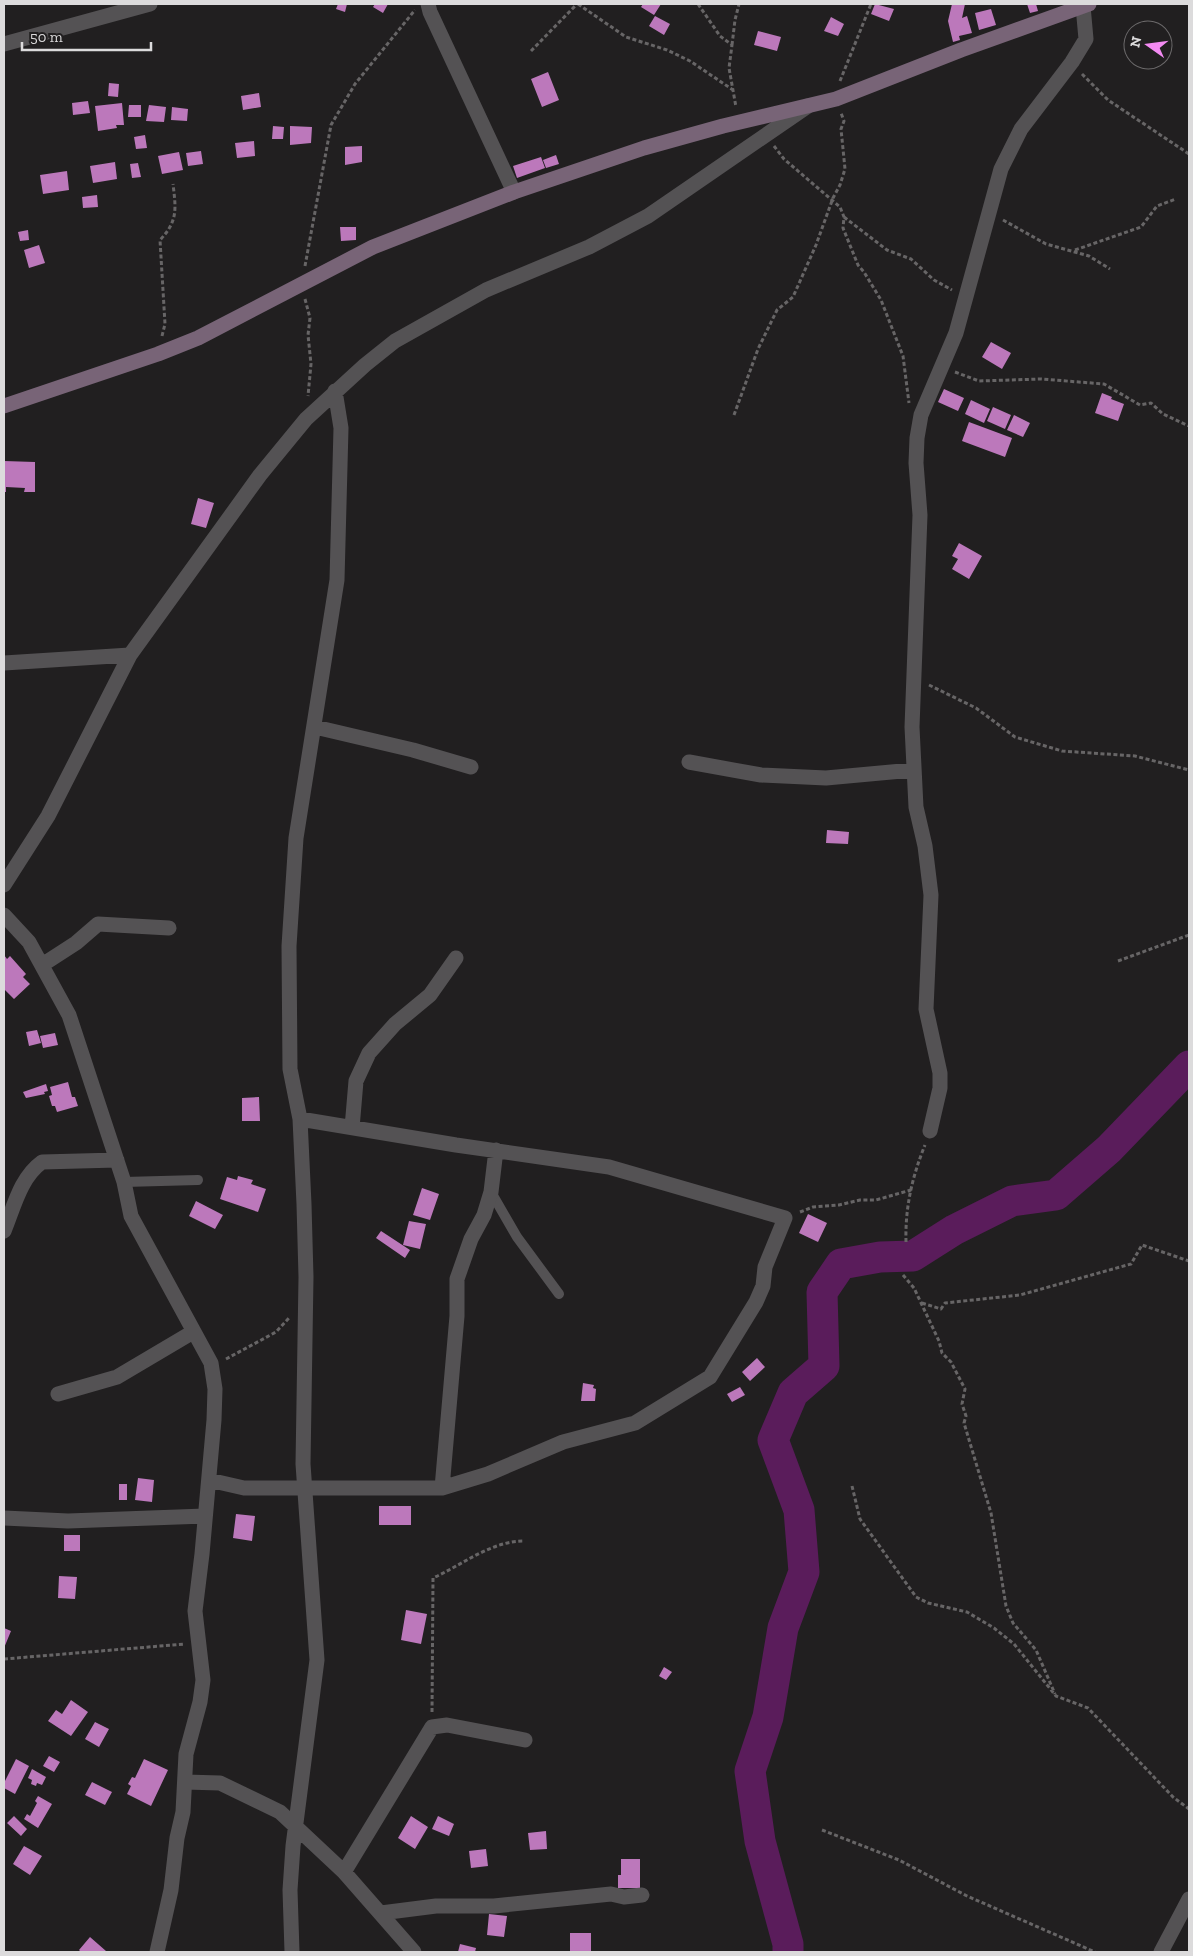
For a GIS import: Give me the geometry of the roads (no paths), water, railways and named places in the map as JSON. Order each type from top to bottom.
[{"type":"street","points":[[4,44],[150,4]]},
{"type":"street","points":[[428,4],[461,81],[514,192]]},
{"type":"street","points":[[4,406],[158,354],[198,338],[373,247],[514,192],[644,148],[836,99],[961,50],[1086,5],[1086,39],[1072,62],[1022,129],[1001,169],[956,333],[921,415],[916,463],[920,515],[912,701],[913,770],[916,807],[925,846],[930,895],[926,1009],[940,1073],[940,1088],[930,1130]]},
{"type":"street","points":[[4,886],[48,816],[130,655],[260,474],[306,419],[395,341],[486,290],[588,247],[648,216],[808,106]]},
{"type":"street","points":[[292,1952],[290,1890],[296,1825],[317,1660],[303,1464],[305,1300],[303,1160],[300,1119],[290,1069],[289,946],[296,838],[337,580],[341,428],[336,391]]},
{"type":"street","points":[[4,663],[130,655]]},
{"type":"street","points":[[315,727],[414,750],[471,768]]},
{"type":"street","points":[[689,762],[761,775],[817,777],[913,770]]},
{"type":"street","points":[[4,915],[29,942],[69,1015],[124,1182],[131,1216],[211,1364],[215,1389],[206,1516],[195,1612],[203,1680],[200,1702],[186,1754],[185,1782],[171,1890],[157,1952]]},
{"type":"street","points":[[42,965],[76,943],[98,924],[169,928]]},
{"type":"street","points":[[352,1128],[356,1081],[368,1053],[395,1024],[430,995],[456,958]]},
{"type":"street","points":[[209,1480],[244,1488],[442,1488],[488,1474],[563,1442],[635,1423],[710,1377],[756,1302],[763,1286],[764,1267],[785,1218],[609,1167],[300,1119]]},
{"type":"street","points":[[442,1488],[456,1325],[457,1279],[471,1239],[484,1215],[491,1192],[496,1150]]},
{"type":"street","points":[[4,1231],[24,1180],[42,1162],[117,1160]]},
{"type":"street","points":[[58,1394],[117,1377],[194,1332]]},
{"type":"street","points":[[4,1518],[68,1521],[206,1516]]},
{"type":"street","points":[[344,1872],[432,1727],[447,1725],[526,1740]]},
{"type":"street","points":[[185,1782],[220,1783],[280,1812],[344,1872],[414,1952]]},
{"type":"street","points":[[381,1913],[436,1906],[494,1906],[611,1894],[624,1897],[642,1895]]},
{"type":"street","points":[[1162,1952],[1189,1899]]},
{"type":"lane","points":[[124,1182],[198,1180]]},
{"type":"lane","points":[[491,1192],[517,1237],[559,1294]]},
{"type":"waterway","points":[[788,1952],[788,1944],[760,1841],[750,1771],[768,1717],[783,1628],[804,1572],[799,1510],[773,1440],[793,1393],[824,1366],[822,1292],[841,1264],[880,1257],[913,1256],[954,1230],[1012,1201],[1056,1195],[1109,1149],[1189,1066]]}]
